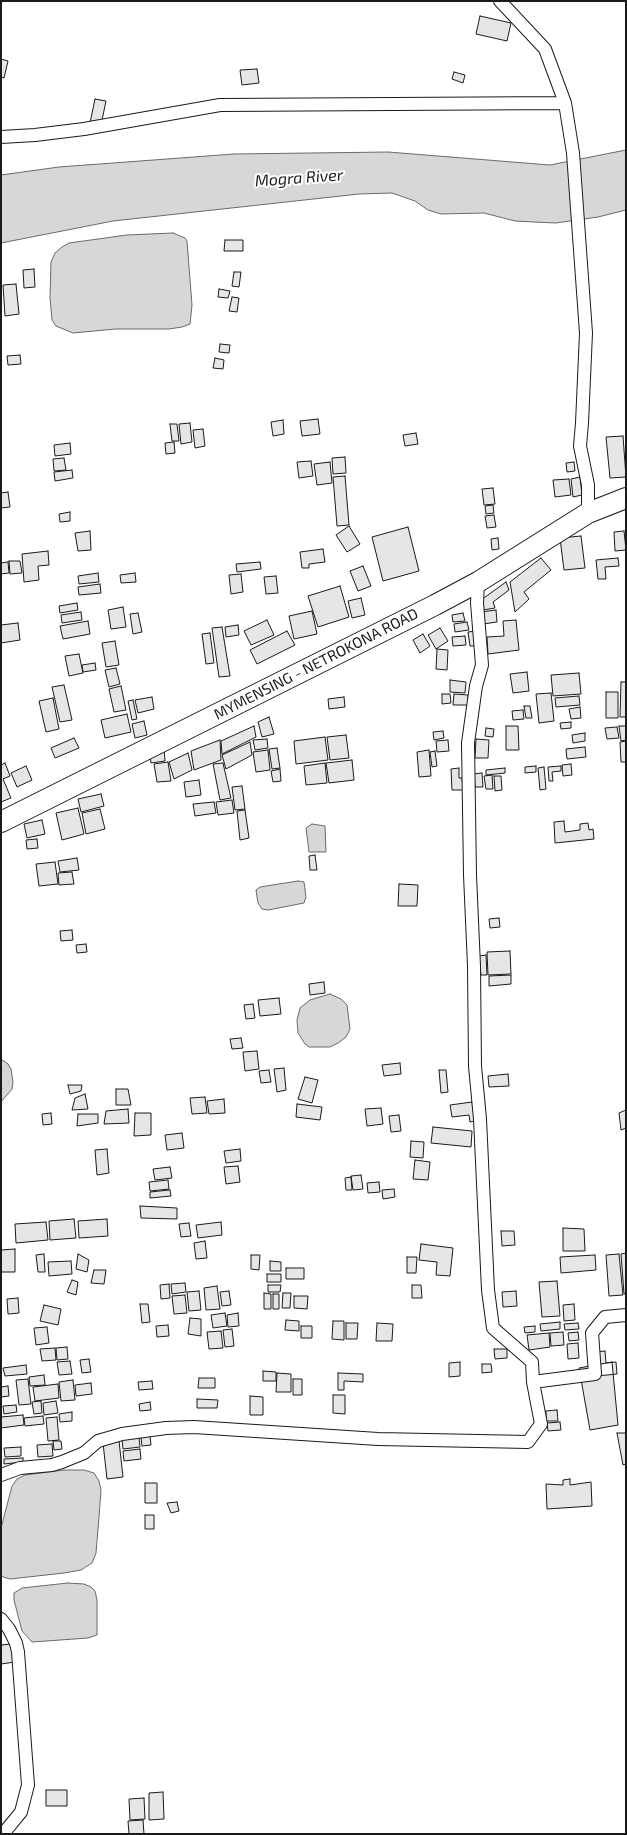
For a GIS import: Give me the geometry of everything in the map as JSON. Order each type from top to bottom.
[{"type":"main road","name":"MYMENSING - NETROKONA ROAD","points":[[1,822],[426,609],[478,582],[588,513],[626,498]]},
{"type":"street","points":[[500,1],[545,49],[565,103],[573,153],[586,333],[580,446],[588,485],[588,513]]},
{"type":"street","points":[[1,137],[84,129],[220,105],[565,103]]},
{"type":"street","points":[[1,1475],[20,1468],[52,1465],[62,1462],[84,1453],[98,1441],[122,1434],[166,1428],[194,1427],[378,1439],[528,1442],[541,1424],[532,1362],[493,1328],[488,1290],[480,1119],[475,1066],[468,743],[476,686],[482,665],[477,603],[478,582]]},
{"type":"street","points":[[534,1382],[595,1374],[592,1334],[605,1316],[626,1315]]},
{"type":"street","points":[[1,1619],[13,1636],[18,1652],[28,1785],[21,1812],[3,1834]]},
{"type":"water","name":"Mogra River","points":[[626,150],[626,210],[598,217],[556,223],[515,221],[484,213],[441,214],[428,210],[415,201],[392,193],[359,194],[113,221],[1,243],[1,175],[59,167],[234,154],[388,152],[550,165]]},
{"type":"water","points":[[173,233],[185,238],[187,241],[192,305],[190,324],[169,329],[116,329],[73,333],[56,326],[52,320],[50,298],[51,262],[55,253],[62,247],[69,243],[127,235]]},
{"type":"water","points":[[312,824],[325,826],[326,852],[309,852],[306,828]]},
{"type":"water","points":[[298,881],[304,882],[306,897],[304,903],[268,910],[262,909],[258,903],[256,890],[260,887]]},
{"type":"water","points":[[330,994],[341,999],[347,1005],[350,1029],[346,1037],[330,1047],[309,1047],[298,1033],[297,1020],[300,1008],[310,1000]]},
{"type":"water","points":[[1,1059],[11,1069],[13,1082],[12,1089],[1,1102]]},
{"type":"water","points":[[64,1470],[84,1470],[94,1473],[99,1481],[101,1490],[96,1553],[92,1563],[81,1570],[64,1573],[10,1579],[3,1577],[1,1575],[1,1528],[12,1486],[17,1479],[25,1475]]},
{"type":"water","points":[[68,1583],[84,1584],[95,1591],[97,1600],[97,1635],[88,1638],[32,1642],[22,1631],[14,1593],[22,1588]]},
{"type":"building","points":[[480,16],[511,23],[507,41],[476,34]]},
{"type":"building","points":[[1,59],[8,61],[4,78],[1,77]]},
{"type":"building","points":[[257,69],[259,83],[242,85],[240,70]]},
{"type":"building","points":[[454,72],[465,75],[463,83],[452,79]]},
{"type":"building","points":[[95,99],[106,101],[101,125],[90,123]]},
{"type":"building","points":[[225,240],[243,240],[243,251],[224,251]]},
{"type":"building","points":[[34,269],[35,287],[24,288],[23,270]]},
{"type":"building","points":[[234,272],[241,272],[239,287],[232,286]]},
{"type":"building","points":[[16,284],[19,314],[5,316],[3,285]]},
{"type":"building","points":[[219,289],[230,291],[228,298],[218,297]]},
{"type":"building","points":[[232,297],[239,298],[237,312],[229,311]]},
{"type":"building","points":[[220,344],[230,345],[229,353],[219,352]]},
{"type":"building","points":[[20,355],[21,364],[8,365],[7,356]]},
{"type":"building","points":[[215,358],[224,360],[223,369],[213,368]]},
{"type":"building","points":[[318,419],[320,434],[302,436],[300,421]]},
{"type":"building","points":[[283,420],[284,434],[273,436],[271,422]]},
{"type":"building","points":[[190,423],[192,442],[181,444],[179,424]]},
{"type":"building","points":[[170,424],[177,424],[179,441],[172,441]]},
{"type":"building","points":[[203,429],[205,446],[195,448],[193,430]]},
{"type":"building","points":[[416,433],[418,444],[405,446],[403,435]]},
{"type":"building","points":[[623,436],[626,477],[610,478],[606,437]]},
{"type":"building","points":[[174,442],[175,453],[166,454],[165,443]]},
{"type":"building","points":[[70,443],[71,454],[55,456],[54,445]]},
{"type":"building","points":[[345,457],[346,473],[333,474],[332,458]]},
{"type":"building","points":[[64,458],[66,470],[54,471],[53,459]]},
{"type":"building","points":[[311,461],[313,476],[299,478],[297,462]]},
{"type":"building","points":[[330,462],[332,483],[317,485],[314,464]]},
{"type":"building","points":[[574,462],[575,471],[567,472],[566,463]]},
{"type":"building","points":[[72,470],[73,478],[55,481],[54,472]]},
{"type":"building","points":[[345,476],[349,525],[337,526],[333,477]]},
{"type":"building","points":[[580,477],[582,495],[573,497],[571,479]]},
{"type":"building","points":[[569,479],[571,495],[555,497],[553,480]]},
{"type":"building","points":[[493,488],[495,504],[484,505],[482,489]]},
{"type":"building","points":[[8,492],[10,507],[1,508],[1,493]]},
{"type":"building","points":[[493,505],[494,513],[486,514],[485,506]]},
{"type":"building","points":[[70,512],[70,521],[60,522],[59,514]]},
{"type":"building","points":[[494,515],[496,527],[487,528],[485,516]]},
{"type":"building","points":[[349,526],[360,544],[347,552],[336,535]]},
{"type":"building","points":[[408,527],[419,571],[383,581],[372,537]]},
{"type":"building","points":[[90,531],[91,550],[78,551],[75,533]]},
{"type":"building","points":[[624,531],[626,550],[615,551],[614,532]]},
{"type":"building","points":[[581,536],[585,568],[564,570],[560,538]]},
{"type":"building","points":[[498,538],[499,549],[492,550],[491,539]]},
{"type":"building","points":[[323,549],[325,562],[309,564],[309,568],[302,568],[300,552]]},
{"type":"building","points":[[48,551],[49,565],[38,566],[39,580],[24,582],[22,554]]},
{"type":"building","points":[[541,558],[551,570],[524,592],[529,599],[515,612],[510,582]]},
{"type":"building","points":[[618,558],[619,566],[605,567],[606,579],[598,579],[596,560]]},
{"type":"building","points":[[9,561],[20,561],[22,573],[10,574]]},
{"type":"building","points":[[8,562],[9,573],[1,574],[1,563]]},
{"type":"building","points":[[260,562],[261,569],[237,572],[236,564]]},
{"type":"building","points":[[363,566],[371,586],[358,591],[350,571]]},
{"type":"building","points":[[98,573],[99,582],[79,584],[78,576]]},
{"type":"building","points":[[135,573],[136,582],[121,583],[120,575]]},
{"type":"building","points":[[241,574],[243,592],[231,594],[229,575]]},
{"type":"building","points":[[276,576],[278,593],[266,594],[264,577]]},
{"type":"building","points":[[506,582],[509,590],[493,602],[495,608],[483,610],[481,600]]},
{"type":"building","points":[[100,584],[101,593],[79,595],[78,587]]},
{"type":"building","points":[[340,586],[349,617],[318,627],[308,596]]},
{"type":"building","points":[[361,598],[365,615],[352,618],[348,601]]},
{"type":"building","points":[[77,603],[78,610],[60,613],[59,606]]},
{"type":"building","points":[[123,607],[126,627],[111,629],[108,610]]},
{"type":"building","points":[[496,610],[497,622],[483,624],[481,612]]},
{"type":"building","points":[[312,611],[317,634],[294,639],[289,616]]},
{"type":"building","points":[[81,612],[82,620],[62,623],[61,615]]},
{"type":"building","points":[[138,613],[142,632],[133,634],[130,614]]},
{"type":"building","points":[[463,613],[465,621],[453,622],[452,615]]},
{"type":"building","points":[[267,620],[274,635],[251,645],[244,631]]},
{"type":"building","points":[[516,620],[519,650],[488,654],[487,637],[504,636],[503,621]]},
{"type":"building","points":[[88,621],[90,634],[63,639],[60,626]]},
{"type":"building","points":[[467,622],[469,630],[455,632],[454,624]]},
{"type":"building","points":[[18,623],[20,640],[1,643],[1,625]]},
{"type":"building","points":[[238,625],[239,635],[226,637],[225,627]]},
{"type":"building","points":[[222,627],[230,676],[219,677],[212,628]]},
{"type":"building","points":[[440,628],[448,641],[436,649],[428,635]]},
{"type":"building","points":[[287,631],[295,645],[257,664],[250,650]]},
{"type":"building","points":[[476,631],[478,646],[470,646],[468,632]]},
{"type":"building","points":[[210,633],[214,663],[206,664],[202,634]]},
{"type":"building","points":[[423,634],[430,646],[420,653],[413,640]]},
{"type":"building","points":[[465,636],[466,645],[453,646],[452,637]]},
{"type":"building","points":[[115,641],[119,665],[106,667],[102,643]]},
{"type":"building","points":[[437,649],[448,650],[447,670],[436,669]]},
{"type":"building","points":[[79,654],[83,673],[69,676],[65,656]]},
{"type":"building","points":[[95,663],[96,670],[83,672],[82,665]]},
{"type":"building","points":[[116,668],[120,684],[109,687],[105,670]]},
{"type":"building","points":[[527,672],[529,691],[513,693],[510,674]]},
{"type":"building","points":[[579,673],[581,694],[553,696],[551,675]]},
{"type":"building","points":[[450,680],[466,682],[465,693],[450,692]]},
{"type":"building","points":[[621,682],[626,682],[626,717],[620,717]]},
{"type":"building","points":[[64,685],[72,720],[60,722],[52,687]]},
{"type":"building","points":[[121,686],[126,710],[114,712],[109,689]]},
{"type":"building","points":[[606,692],[618,692],[618,718],[606,718]]},
{"type":"building","points":[[551,693],[554,721],[539,723],[536,694]]},
{"type":"building","points":[[442,694],[450,694],[451,703],[442,704]]},
{"type":"building","points":[[454,694],[468,695],[468,705],[453,705]]},
{"type":"building","points":[[579,696],[580,705],[556,707],[555,698]]},
{"type":"building","points":[[152,697],[154,709],[138,713],[135,700]]},
{"type":"building","points":[[344,697],[345,707],[329,709],[328,699]]},
{"type":"building","points":[[53,698],[59,729],[46,732],[39,701]]},
{"type":"building","points":[[133,700],[137,719],[132,720],[128,701]]},
{"type":"building","points":[[524,706],[530,706],[532,718],[526,718]]},
{"type":"building","points":[[580,707],[581,718],[571,719],[569,709]]},
{"type":"building","points":[[523,710],[524,719],[513,720],[512,711]]},
{"type":"building","points":[[127,714],[131,732],[105,738],[101,720]]},
{"type":"building","points":[[269,717],[274,734],[262,737],[258,722]]},
{"type":"building","points":[[144,721],[147,735],[135,738],[132,724]]},
{"type":"building","points":[[571,722],[571,728],[561,729],[560,723]]},
{"type":"building","points":[[254,726],[256,737],[222,754],[221,741]]},
{"type":"building","points":[[506,726],[518,726],[519,750],[506,750]]},
{"type":"building","points":[[619,726],[626,726],[626,740],[621,741]]},
{"type":"building","points":[[617,727],[619,738],[607,739],[605,728]]},
{"type":"building","points":[[486,728],[494,729],[493,737],[485,736]]},
{"type":"building","points":[[443,731],[444,738],[434,740],[433,732]]},
{"type":"building","points":[[585,733],[585,741],[573,743],[572,735]]},
{"type":"building","points":[[346,735],[349,758],[330,760],[327,737]]},
{"type":"building","points":[[325,737],[328,760],[296,764],[294,741]]},
{"type":"building","points":[[74,738],[79,748],[55,758],[51,748]]},
{"type":"building","points":[[267,739],[268,748],[255,750],[253,740]]},
{"type":"building","points":[[476,739],[489,740],[488,758],[475,758]]},
{"type":"building","points":[[220,740],[221,760],[194,770],[191,751]]},
{"type":"building","points":[[448,740],[449,751],[437,752],[436,741]]},
{"type":"building","points":[[626,741],[626,762],[621,762],[620,742]]},
{"type":"building","points":[[250,742],[252,755],[226,769],[222,755]]},
{"type":"building","points":[[585,747],[586,757],[567,759],[566,749]]},
{"type":"building","points":[[164,748],[165,761],[151,763],[149,750]]},
{"type":"building","points":[[277,748],[280,768],[272,769],[269,749]]},
{"type":"building","points":[[268,750],[270,770],[256,772],[253,752]]},
{"type":"building","points":[[429,750],[431,776],[419,777],[417,752]]},
{"type":"building","points":[[435,751],[437,766],[432,767],[430,752]]},
{"type":"building","points":[[188,753],[192,770],[174,779],[169,762]]},
{"type":"building","points":[[352,760],[354,780],[329,783],[326,763]]},
{"type":"building","points":[[168,762],[171,781],[157,782],[154,764]]},
{"type":"building","points":[[5,763],[10,776],[3,779],[11,798],[1,802],[1,765]]},
{"type":"building","points":[[223,763],[231,798],[220,800],[213,764]]},
{"type":"building","points":[[325,763],[327,783],[306,785],[304,766]]},
{"type":"building","points":[[571,764],[572,775],[563,776],[562,765]]},
{"type":"building","points":[[26,766],[32,780],[17,787],[11,773]]},
{"type":"building","points":[[536,766],[536,772],[525,773],[525,767]]},
{"type":"building","points":[[561,766],[561,771],[552,772],[553,781],[549,781],[548,767]]},
{"type":"building","points":[[544,767],[546,789],[540,790],[538,768]]},
{"type":"building","points":[[459,768],[459,778],[462,778],[463,790],[452,790],[451,769]]},
{"type":"building","points":[[505,768],[505,773],[486,775],[486,770]]},
{"type":"building","points":[[280,769],[281,781],[273,782],[271,771]]},
{"type":"building","points":[[482,773],[483,787],[475,787],[474,774]]},
{"type":"building","points":[[492,775],[493,789],[486,789],[484,776]]},
{"type":"building","points":[[494,776],[501,776],[502,790],[495,791]]},
{"type":"building","points":[[199,780],[201,795],[186,797],[184,782]]},
{"type":"building","points":[[242,786],[245,809],[235,810],[232,787]]},
{"type":"building","points":[[101,794],[104,806],[81,812],[78,799]]},
{"type":"building","points":[[232,800],[234,813],[218,815],[216,802]]},
{"type":"building","points":[[214,802],[216,813],[195,816],[193,804]]},
{"type":"building","points":[[78,808],[84,834],[62,840],[56,813]]},
{"type":"building","points":[[100,809],[105,829],[86,834],[82,813]]},
{"type":"building","points":[[245,810],[249,838],[240,840],[237,811]]},
{"type":"building","points":[[42,820],[45,834],[27,838],[24,824]]},
{"type":"building","points":[[564,821],[565,832],[580,830],[580,824],[588,823],[589,830],[593,829],[594,839],[555,843],[554,822]]},
{"type":"building","points":[[37,839],[38,848],[27,849],[26,840]]},
{"type":"building","points":[[315,855],[317,870],[310,870],[309,856]]},
{"type":"building","points":[[77,858],[79,870],[60,872],[58,861]]},
{"type":"building","points":[[55,862],[58,884],[39,886],[36,864]]},
{"type":"building","points":[[72,872],[74,884],[59,885],[58,873]]},
{"type":"building","points":[[399,884],[418,885],[417,906],[398,906]]},
{"type":"building","points":[[499,918],[500,927],[490,928],[489,919]]},
{"type":"building","points":[[72,930],[73,940],[61,941],[60,931]]},
{"type":"building","points":[[86,944],[87,952],[77,953],[76,945]]},
{"type":"building","points":[[510,951],[511,974],[488,975],[487,952]]},
{"type":"building","points":[[486,955],[487,975],[481,975],[479,956]]},
{"type":"building","points":[[511,975],[511,984],[489,986],[489,976]]},
{"type":"building","points":[[324,982],[325,993],[310,995],[309,984]]},
{"type":"building","points":[[279,998],[281,1014],[260,1016],[258,1000]]},
{"type":"building","points":[[253,1004],[255,1018],[246,1019],[244,1005]]},
{"type":"building","points":[[241,1038],[243,1048],[232,1049],[230,1039]]},
{"type":"building","points":[[257,1051],[259,1069],[245,1071],[243,1052]]},
{"type":"building","points":[[400,1063],[401,1074],[384,1076],[382,1065]]},
{"type":"building","points":[[284,1068],[286,1090],[277,1092],[274,1069]]},
{"type":"building","points":[[269,1070],[271,1082],[261,1083],[259,1071]]},
{"type":"building","points":[[439,1070],[446,1070],[448,1092],[441,1093]]},
{"type":"building","points":[[508,1074],[509,1086],[489,1087],[488,1076]]},
{"type":"building","points":[[305,1077],[318,1080],[312,1103],[298,1099]]},
{"type":"building","points":[[68,1085],[82,1085],[81,1091],[70,1094]]},
{"type":"building","points":[[116,1089],[128,1089],[131,1105],[116,1105]]},
{"type":"building","points":[[85,1094],[88,1109],[72,1110],[75,1098]]},
{"type":"building","points":[[205,1097],[207,1113],[192,1114],[190,1098]]},
{"type":"building","points":[[224,1099],[225,1113],[209,1114],[207,1101]]},
{"type":"building","points":[[472,1102],[475,1121],[470,1122],[469,1115],[452,1117],[450,1105]]},
{"type":"building","points":[[297,1104],[322,1107],[320,1120],[296,1117]]},
{"type":"building","points":[[381,1108],[383,1124],[367,1126],[365,1109]]},
{"type":"building","points":[[128,1109],[129,1123],[104,1124],[106,1111]]},
{"type":"building","points":[[626,1110],[626,1128],[621,1130],[619,1113]]},
{"type":"building","points":[[51,1113],[52,1124],[43,1125],[42,1114]]},
{"type":"building","points":[[135,1113],[151,1113],[151,1135],[134,1136]]},
{"type":"building","points":[[78,1114],[98,1114],[98,1123],[77,1126]]},
{"type":"building","points":[[399,1115],[401,1131],[391,1132],[389,1116]]},
{"type":"building","points":[[433,1127],[472,1131],[471,1147],[431,1143]]},
{"type":"building","points":[[182,1133],[184,1148],[167,1150],[165,1135]]},
{"type":"building","points":[[411,1141],[424,1142],[423,1158],[410,1157]]},
{"type":"building","points":[[107,1149],[109,1173],[97,1175],[95,1150]]},
{"type":"building","points":[[240,1149],[241,1161],[226,1163],[224,1151]]},
{"type":"building","points":[[415,1160],[430,1162],[428,1180],[413,1179]]},
{"type":"building","points":[[238,1166],[240,1182],[226,1184],[224,1167]]},
{"type":"building","points":[[170,1167],[172,1178],[155,1180],[153,1169]]},
{"type":"building","points":[[361,1175],[363,1189],[353,1190],[351,1176]]},
{"type":"building","points":[[351,1177],[352,1190],[346,1190],[345,1178]]},
{"type":"building","points":[[168,1180],[169,1189],[150,1191],[149,1182]]},
{"type":"building","points":[[379,1182],[380,1192],[368,1193],[367,1183]]},
{"type":"building","points":[[394,1189],[395,1197],[383,1199],[382,1190]]},
{"type":"building","points":[[170,1190],[171,1196],[150,1198],[150,1192]]},
{"type":"building","points":[[140,1206],[177,1208],[177,1219],[141,1218]]},
{"type":"building","points":[[74,1219],[76,1238],[50,1240],[49,1221]]},
{"type":"building","points":[[107,1219],[108,1236],[79,1238],[78,1221]]},
{"type":"building","points":[[46,1222],[48,1240],[16,1243],[15,1224]]},
{"type":"building","points":[[221,1222],[222,1235],[198,1238],[196,1225]]},
{"type":"building","points":[[189,1223],[191,1236],[181,1237],[179,1224]]},
{"type":"building","points":[[563,1228],[584,1229],[585,1251],[563,1251]]},
{"type":"building","points":[[501,1231],[514,1231],[515,1245],[502,1246]]},
{"type":"building","points":[[205,1241],[207,1258],[196,1259],[194,1243]]},
{"type":"building","points":[[421,1244],[453,1248],[450,1276],[436,1275],[437,1262],[419,1260]]},
{"type":"building","points":[[15,1249],[15,1272],[1,1272],[1,1250]]},
{"type":"building","points":[[626,1253],[626,1294],[624,1294],[621,1254]]},
{"type":"building","points":[[44,1254],[45,1272],[38,1272],[36,1255]]},
{"type":"building","points":[[78,1254],[89,1260],[87,1272],[76,1269]]},
{"type":"building","points":[[619,1254],[623,1295],[609,1296],[606,1255]]},
{"type":"building","points":[[251,1255],[260,1255],[259,1270],[251,1269]]},
{"type":"building","points":[[595,1255],[596,1270],[561,1273],[560,1257]]},
{"type":"building","points":[[407,1257],[417,1257],[416,1273],[407,1273]]},
{"type":"building","points":[[71,1261],[72,1274],[49,1276],[48,1262]]},
{"type":"building","points":[[270,1261],[281,1262],[281,1271],[270,1271]]},
{"type":"building","points":[[286,1268],[304,1268],[304,1279],[286,1279]]},
{"type":"building","points":[[94,1270],[106,1270],[104,1284],[91,1283]]},
{"type":"building","points":[[267,1274],[281,1274],[281,1282],[267,1282]]},
{"type":"building","points":[[72,1280],[78,1282],[76,1295],[67,1292]]},
{"type":"building","points":[[557,1281],[560,1316],[542,1317],[539,1282]]},
{"type":"building","points":[[185,1283],[186,1292],[172,1294],[171,1284]]},
{"type":"building","points":[[169,1284],[170,1298],[161,1299],[160,1285]]},
{"type":"building","points":[[268,1285],[281,1285],[280,1292],[268,1292]]},
{"type":"building","points":[[412,1285],[421,1285],[422,1298],[412,1298]]},
{"type":"building","points":[[217,1286],[220,1309],[206,1310],[204,1288]]},
{"type":"building","points":[[199,1291],[201,1310],[189,1311],[187,1292]]},
{"type":"building","points":[[229,1291],[231,1305],[222,1306],[220,1292]]},
{"type":"building","points":[[516,1291],[517,1306],[503,1307],[502,1292]]},
{"type":"building","points":[[264,1293],[271,1294],[271,1309],[264,1309]]},
{"type":"building","points":[[283,1293],[291,1293],[290,1308],[282,1308]]},
{"type":"building","points":[[273,1294],[279,1294],[279,1309],[273,1309]]},
{"type":"building","points":[[185,1295],[187,1313],[174,1314],[172,1296]]},
{"type":"building","points":[[294,1296],[308,1296],[307,1309],[294,1308]]},
{"type":"building","points":[[18,1298],[19,1313],[8,1314],[7,1299]]},
{"type":"building","points":[[140,1304],[148,1304],[150,1322],[142,1323]]},
{"type":"building","points":[[574,1304],[575,1320],[564,1321],[563,1305]]},
{"type":"building","points":[[44,1305],[61,1309],[58,1325],[40,1321]]},
{"type":"building","points":[[225,1313],[227,1326],[213,1328],[211,1315]]},
{"type":"building","points":[[238,1313],[239,1326],[228,1327],[227,1315]]},
{"type":"building","points":[[190,1318],[201,1319],[201,1336],[188,1334]]},
{"type":"building","points":[[286,1320],[299,1321],[299,1331],[285,1330]]},
{"type":"building","points":[[333,1321],[344,1321],[344,1340],[332,1339]]},
{"type":"building","points":[[560,1322],[560,1329],[541,1331],[540,1324]]},
{"type":"building","points":[[346,1323],[358,1323],[357,1339],[346,1339]]},
{"type":"building","points":[[377,1323],[393,1324],[392,1341],[376,1341]]},
{"type":"building","points":[[578,1323],[579,1329],[565,1330],[564,1324]]},
{"type":"building","points":[[168,1325],[169,1336],[157,1337],[156,1326]]},
{"type":"building","points":[[301,1326],[312,1326],[312,1338],[301,1338]]},
{"type":"building","points":[[535,1326],[535,1332],[525,1333],[524,1327]]},
{"type":"building","points":[[47,1327],[49,1343],[36,1345],[34,1328]]},
{"type":"building","points":[[232,1329],[234,1346],[225,1347],[223,1330]]},
{"type":"building","points":[[221,1331],[223,1348],[209,1349],[207,1332]]},
{"type":"building","points":[[563,1332],[564,1345],[551,1346],[550,1333]]},
{"type":"building","points":[[578,1332],[579,1340],[569,1341],[568,1333]]},
{"type":"building","points":[[549,1333],[550,1347],[529,1350],[527,1335]]},
{"type":"building","points":[[578,1343],[579,1358],[568,1359],[567,1344]]},
{"type":"building","points":[[67,1347],[68,1359],[57,1360],[56,1348]]},
{"type":"building","points":[[55,1348],[56,1360],[42,1361],[40,1349]]},
{"type":"building","points":[[494,1349],[507,1349],[507,1358],[495,1359]]},
{"type":"building","points":[[605,1351],[606,1363],[616,1362],[617,1374],[597,1376],[595,1352]]},
{"type":"building","points":[[89,1359],[91,1372],[82,1373],[80,1360]]},
{"type":"building","points":[[70,1361],[72,1374],[59,1375],[57,1362]]},
{"type":"building","points":[[460,1362],[460,1376],[449,1377],[449,1363]]},
{"type":"building","points":[[612,1362],[618,1425],[590,1430],[579,1368]]},
{"type":"building","points":[[482,1364],[491,1364],[492,1372],[482,1373]]},
{"type":"building","points":[[26,1365],[27,1374],[5,1376],[3,1368]]},
{"type":"building","points":[[263,1371],[276,1372],[276,1381],[263,1381]]},
{"type":"building","points":[[277,1373],[291,1374],[291,1392],[276,1392]]},
{"type":"building","points":[[338,1373],[363,1374],[363,1382],[344,1381],[344,1390],[338,1390]]},
{"type":"building","points":[[44,1375],[45,1385],[30,1386],[29,1377]]},
{"type":"building","points":[[199,1378],[215,1378],[215,1388],[198,1388]]},
{"type":"building","points":[[28,1379],[31,1404],[19,1405],[16,1380]]},
{"type":"building","points":[[293,1379],[302,1379],[302,1395],[293,1395]]},
{"type":"building","points":[[73,1380],[75,1400],[61,1401],[59,1382]]},
{"type":"building","points":[[152,1381],[153,1389],[139,1390],[138,1382]]},
{"type":"building","points":[[91,1383],[92,1394],[76,1396],[75,1385]]},
{"type":"building","points":[[58,1384],[59,1398],[35,1401],[33,1387]]},
{"type":"building","points":[[8,1386],[9,1396],[1,1397],[1,1387]]},
{"type":"building","points":[[333,1395],[345,1395],[345,1414],[333,1413]]},
{"type":"building","points":[[250,1396],[263,1397],[263,1415],[250,1415]]},
{"type":"building","points":[[197,1399],[218,1400],[217,1408],[197,1408]]},
{"type":"building","points":[[41,1401],[42,1413],[34,1414],[32,1402]]},
{"type":"building","points":[[56,1401],[58,1413],[44,1415],[43,1403]]},
{"type":"building","points":[[150,1402],[151,1410],[140,1411],[139,1404]]},
{"type":"building","points":[[16,1405],[17,1412],[4,1414],[3,1406]]},
{"type":"building","points":[[557,1410],[558,1421],[546,1421],[546,1411]]},
{"type":"building","points":[[72,1412],[72,1421],[60,1422],[59,1414]]},
{"type":"building","points":[[23,1415],[24,1425],[1,1428],[1,1417]]},
{"type":"building","points":[[43,1416],[44,1424],[25,1426],[24,1418]]},
{"type":"building","points":[[57,1417],[59,1440],[48,1441],[46,1418]]},
{"type":"building","points":[[560,1422],[561,1430],[548,1431],[547,1423]]},
{"type":"building","points":[[617,1433],[626,1433],[626,1464],[623,1465]]},
{"type":"building","points":[[150,1436],[151,1445],[142,1446],[141,1437]]},
{"type":"building","points":[[139,1437],[140,1447],[123,1449],[122,1439]]},
{"type":"building","points":[[53,1441],[61,1441],[62,1449],[54,1450]]},
{"type":"building","points":[[119,1441],[123,1477],[107,1479],[103,1443]]},
{"type":"building","points":[[52,1444],[53,1456],[38,1457],[37,1445]]},
{"type":"building","points":[[21,1447],[21,1456],[5,1457],[4,1448]]},
{"type":"building","points":[[140,1449],[141,1459],[124,1461],[123,1451]]},
{"type":"building","points":[[23,1458],[23,1462],[4,1464],[4,1459]]},
{"type":"building","points":[[570,1479],[570,1485],[591,1482],[592,1506],[547,1509],[546,1484],[563,1485],[563,1480]]},
{"type":"building","points":[[145,1483],[157,1483],[157,1503],[145,1503]]},
{"type":"building","points":[[177,1502],[179,1511],[171,1513],[167,1503]]},
{"type":"building","points":[[145,1515],[154,1515],[154,1529],[145,1529]]},
{"type":"building","points":[[13,1644],[15,1662],[1,1664],[1,1645]]},
{"type":"building","points":[[46,1790],[67,1790],[67,1806],[46,1806]]},
{"type":"building","points":[[163,1792],[164,1819],[149,1820],[149,1793]]},
{"type":"building","points":[[144,1798],[145,1819],[130,1820],[129,1799]]},
{"type":"building","points":[[143,1820],[144,1834],[129,1834],[128,1821]]}]
